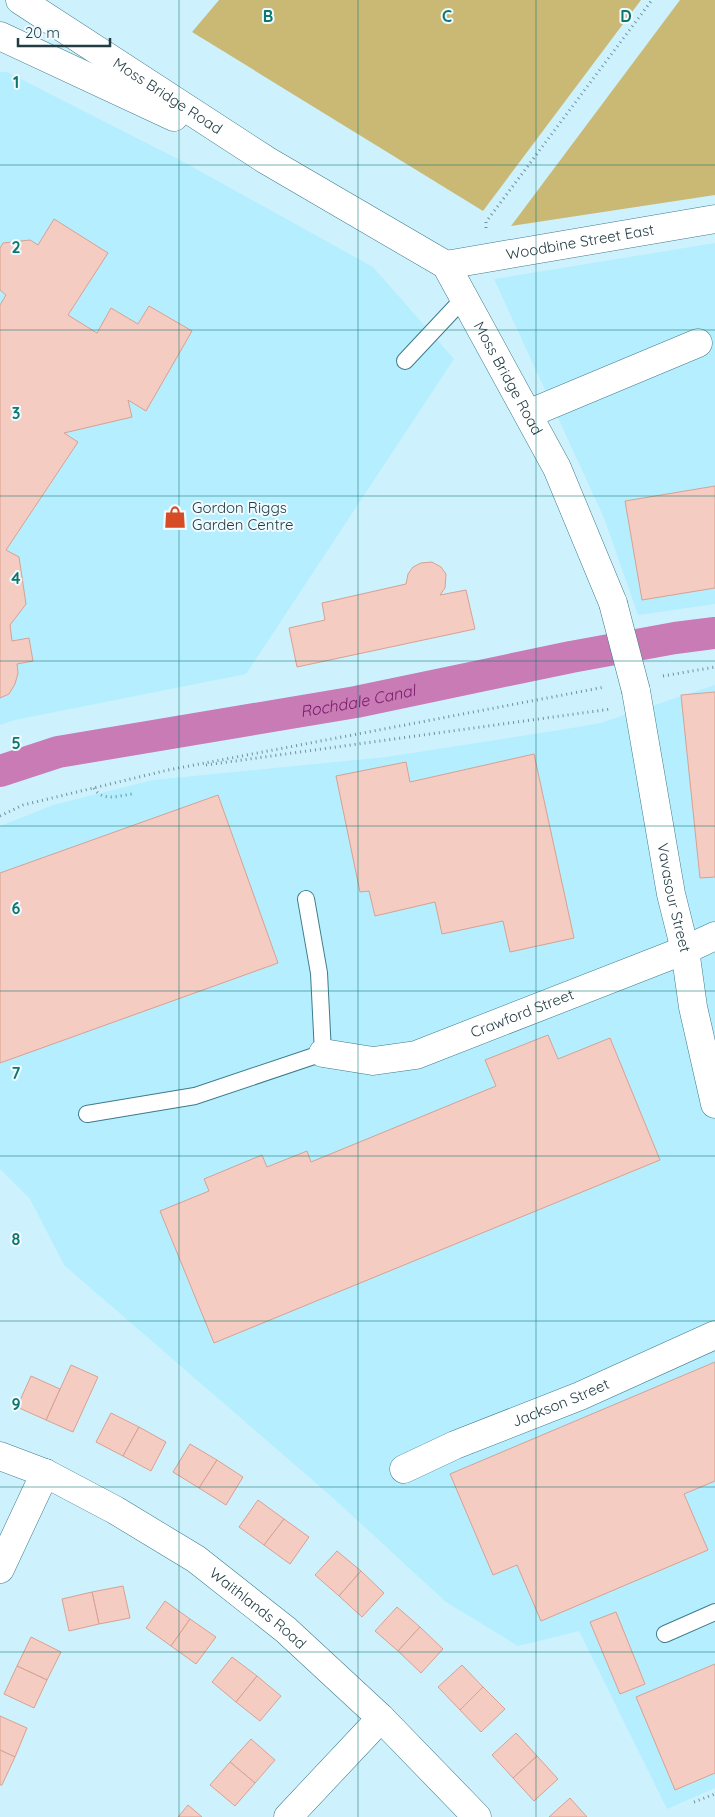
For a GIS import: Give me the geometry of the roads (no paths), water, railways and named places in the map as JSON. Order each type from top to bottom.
[{"type":"street","name":"Moss Bridge Road","points":[[20,0],[266,160],[446,265],[557,468],[613,604],[643,691]]},
{"type":"street","name":"Moss Bridge Road","points":[[0,36],[266,160]]},
{"type":"street","name":"Woodbine Street East","points":[[446,265],[715,219]]},
{"type":"street","points":[[528,414],[698,343]]},
{"type":"street","name":"Vavasour Street","points":[[643,691],[671,894],[685,950],[693,1007],[715,1104]]},
{"type":"street","name":"Crawford Street","points":[[322,1053],[373,1061],[416,1055],[685,950],[715,936]]},
{"type":"street","name":"Jackson Street","points":[[404,1469],[455,1445],[580,1396],[715,1335]]},
{"type":"street","name":"Waithlands Road","points":[[0,1456],[45,1474],[115,1510],[196,1559],[286,1630],[381,1718],[476,1817]]},
{"type":"street","points":[[0,1569],[45,1474]]},
{"type":"street","points":[[288,1817],[381,1718]]},
{"type":"lane","points":[[405,360],[464,298]]},
{"type":"lane","points":[[87,1114],[195,1096],[322,1053],[319,973],[306,899]]},
{"type":"lane","points":[[665,1634],[715,1612]]},
{"type":"waterway","name":"Rochdale Canal","points":[[0,771],[58,752],[356,702],[571,657],[675,638],[715,633]]},
{"type":"place","name":"Gordon Riggs Garden Centre","points":[[175,517]]}]
